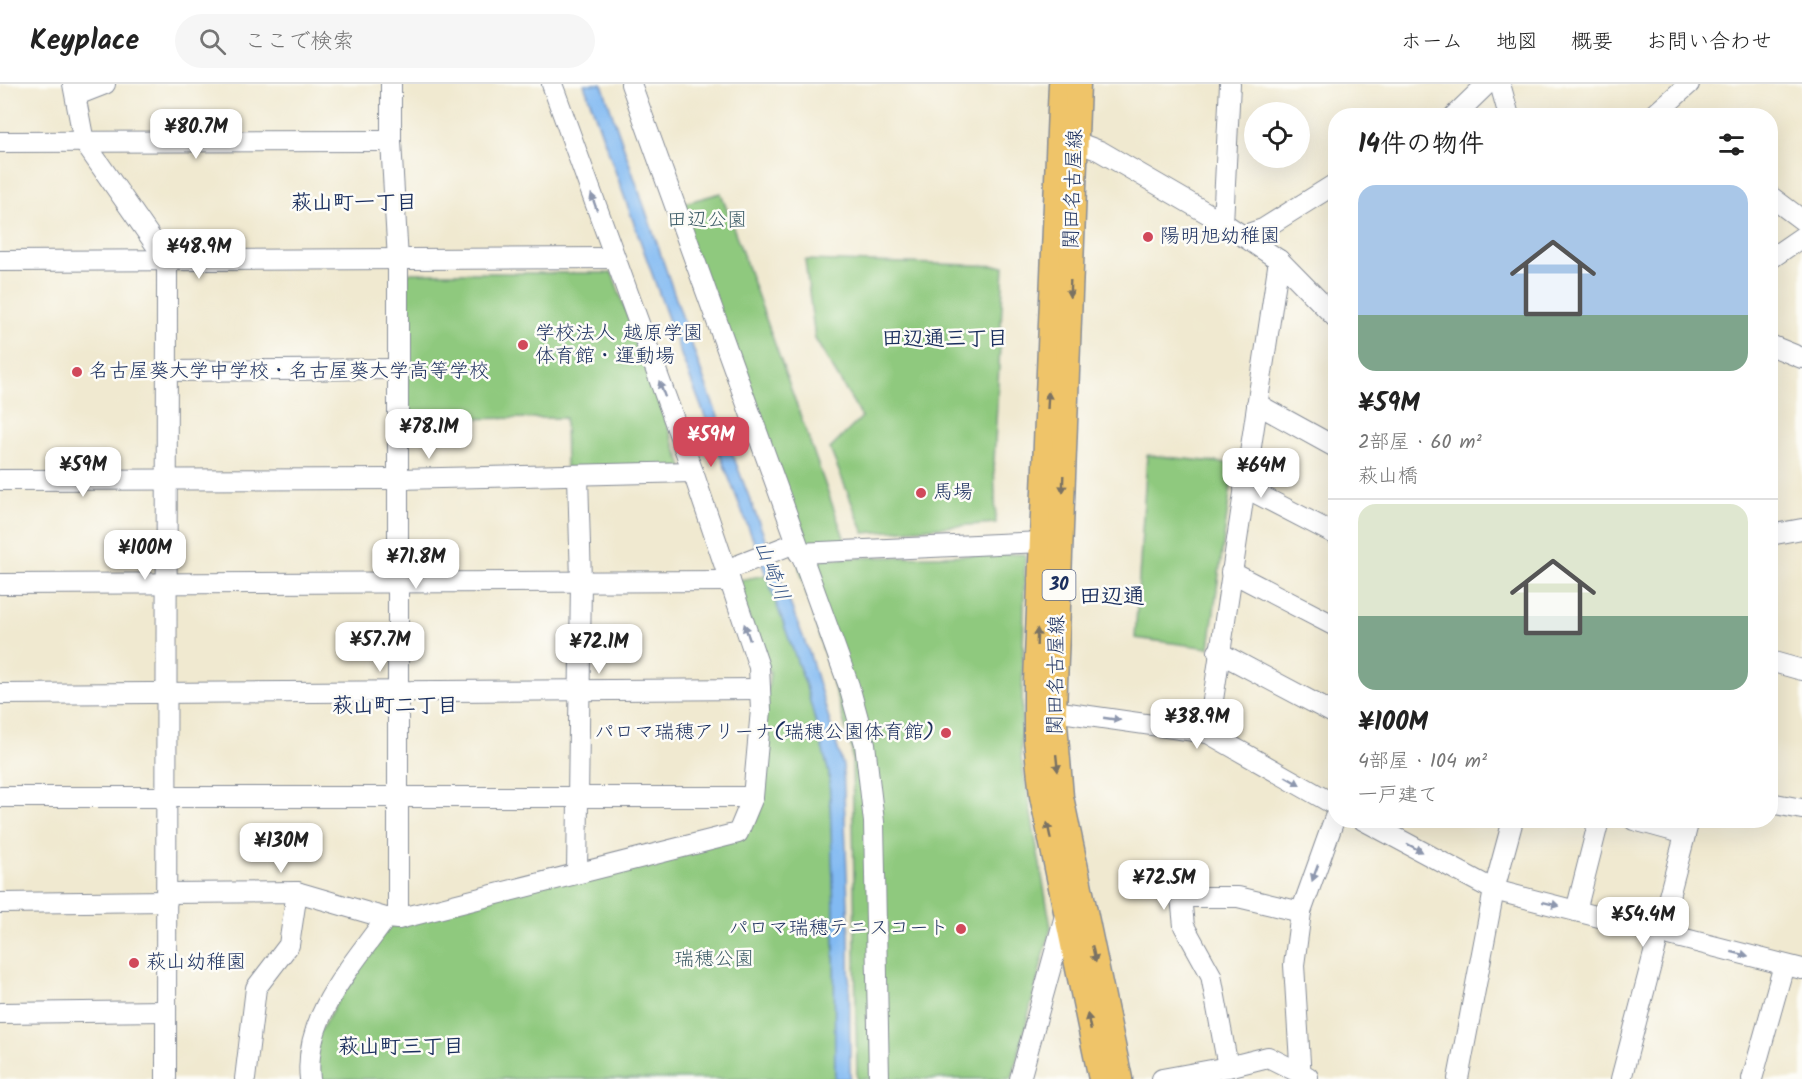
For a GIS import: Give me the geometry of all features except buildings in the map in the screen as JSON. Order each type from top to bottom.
[{"type":"main road","name":"関田名古屋線","points":[[1061,84],[1067,141],[1054,711],[1061,797],[1120,1079]]},
{"type":"main road","name":"関田名古屋線","points":[[1078,84],[1067,141],[1041,542],[1036,740],[1042,796],[1101,1079]]},
{"type":"street","points":[[105,84],[75,89],[84,142],[167,261],[164,583],[166,1079]]},
{"type":"street","points":[[310,1079],[312,1045],[324,1008],[392,918],[398,797],[398,260],[391,141],[391,84]]},
{"type":"street","points":[[0,903],[297,892],[392,918],[738,833],[753,797],[761,710],[759,667],[731,572],[614,258],[554,84]]},
{"type":"street","points":[[631,84],[793,547],[849,686],[865,744],[874,822],[879,1079]]},
{"type":"street","points":[[1223,223],[1230,84]]},
{"type":"street","points":[[1462,108],[1487,84]]},
{"type":"street","points":[[1500,84],[1507,108]]},
{"type":"street","points":[[1663,108],[1689,84]]},
{"type":"street","points":[[0,142],[391,141]]},
{"type":"street","points":[[1067,141],[1100,151],[1223,223],[1279,260],[1328,310]]},
{"type":"street","points":[[1242,237],[1263,229],[1328,190]]},
{"type":"street","points":[[1778,202],[1802,220]]},
{"type":"street","points":[[1778,254],[1802,237]]},
{"type":"street","points":[[0,261],[614,258]]},
{"type":"street","points":[[1208,733],[1218,652],[1279,260]]},
{"type":"street","points":[[1778,348],[1802,358]]},
{"type":"street","points":[[166,371],[398,369]]},
{"type":"street","points":[[1257,404],[1328,443]]},
{"type":"street","points":[[0,480],[578,477],[693,472]]},
{"type":"street","points":[[577,873],[580,797],[581,581],[578,477]]},
{"type":"street","points":[[1244,487],[1328,530]]},
{"type":"street","points":[[1778,534],[1802,529]]},
{"type":"street","points":[[0,584],[581,581],[731,572],[793,547],[1041,542]]},
{"type":"street","points":[[1231,572],[1328,622]]},
{"type":"street","points":[[1218,652],[1328,710]]},
{"type":"street","points":[[1778,663],[1802,670]]},
{"type":"street","points":[[0,694],[760,689]]},
{"type":"street","points":[[1054,711],[1208,733],[1328,801]]},
{"type":"street","points":[[0,797],[753,797]]},
{"type":"street","points":[[1778,804],[1802,809]]},
{"type":"street","points":[[1305,1077],[1294,965],[1301,912],[1331,828]]},
{"type":"street","points":[[1378,828],[1494,890],[1793,967],[1752,1079]]},
{"type":"street","points":[[1458,1079],[1494,890],[1511,828]]},
{"type":"street","points":[[1576,911],[1597,828]]},
{"type":"street","points":[[1621,1079],[1687,828]]},
{"type":"street","points":[[245,1079],[256,988],[289,945],[297,892]]},
{"type":"street","points":[[1228,1067],[1211,975],[1184,926],[1181,897],[1238,897],[1301,912]]},
{"type":"street","points":[[1020,1079],[1066,912]]},
{"type":"street","points":[[0,1012],[165,1011]]},
{"type":"street","points":[[1162,1079],[1268,1057],[1305,1077]]},
{"type":"green space","name":"田辺公園","points":[[721,193],[846,543],[802,548],[677,205]]},
{"type":"green space","points":[[805,260],[1004,266],[994,463],[996,523],[864,533],[830,449],[862,417],[815,339]]},
{"type":"green space","name":"学校法人 越原学園 体育館・運動場","points":[[407,273],[612,273],[683,468],[566,468],[565,418],[406,419]]},
{"type":"green space","points":[[1147,455],[1234,464],[1209,648],[1135,638]]},
{"type":"green space","points":[[1025,554],[1021,757],[1051,927],[1012,1079],[857,1079],[852,750],[797,559]]},
{"type":"green space","name":"瑞穂公園","points":[[766,575],[806,686],[829,773],[834,909],[835,1079],[310,1079],[312,1045],[386,918],[738,833],[753,797],[770,673],[734,581]]},
{"type":"water","name":"山崎川","points":[[584,84],[602,84],[705,383],[810,655],[843,766],[849,935],[850,1079],[835,1079],[834,909],[829,773],[806,686],[756,547],[683,360]]},
{"type":"place","name":"陽明旭幼稚園","points":[[1148,237]]},
{"type":"place","name":"学校法人 越原学園 体育館・運動場","points":[[523,345]]},
{"type":"place","name":"名古屋葵大学中学校・名古屋葵大学高等学校","points":[[77,372]]},
{"type":"place","name":"馬場","points":[[921,493]]},
{"type":"place","name":"パロマ瑞穂アリーナ(瑞穂公園体育館)","points":[[946,733]]},
{"type":"place","name":"パロマ瑞穂テニスコート","points":[[961,929]]},
{"type":"place","name":"萩山幼稚園","points":[[134,963]]},
{"type":"district","name":"萩山町一丁目","points":[[354,203]]},
{"type":"district","name":"田辺通三丁目","points":[[945,339]]},
{"type":"district","name":"田辺通","points":[[1112,597]]},
{"type":"district","name":"萩山町二丁目","points":[[395,706]]},
{"type":"district","name":"萩山町三丁目","points":[[401,1047]]}]
